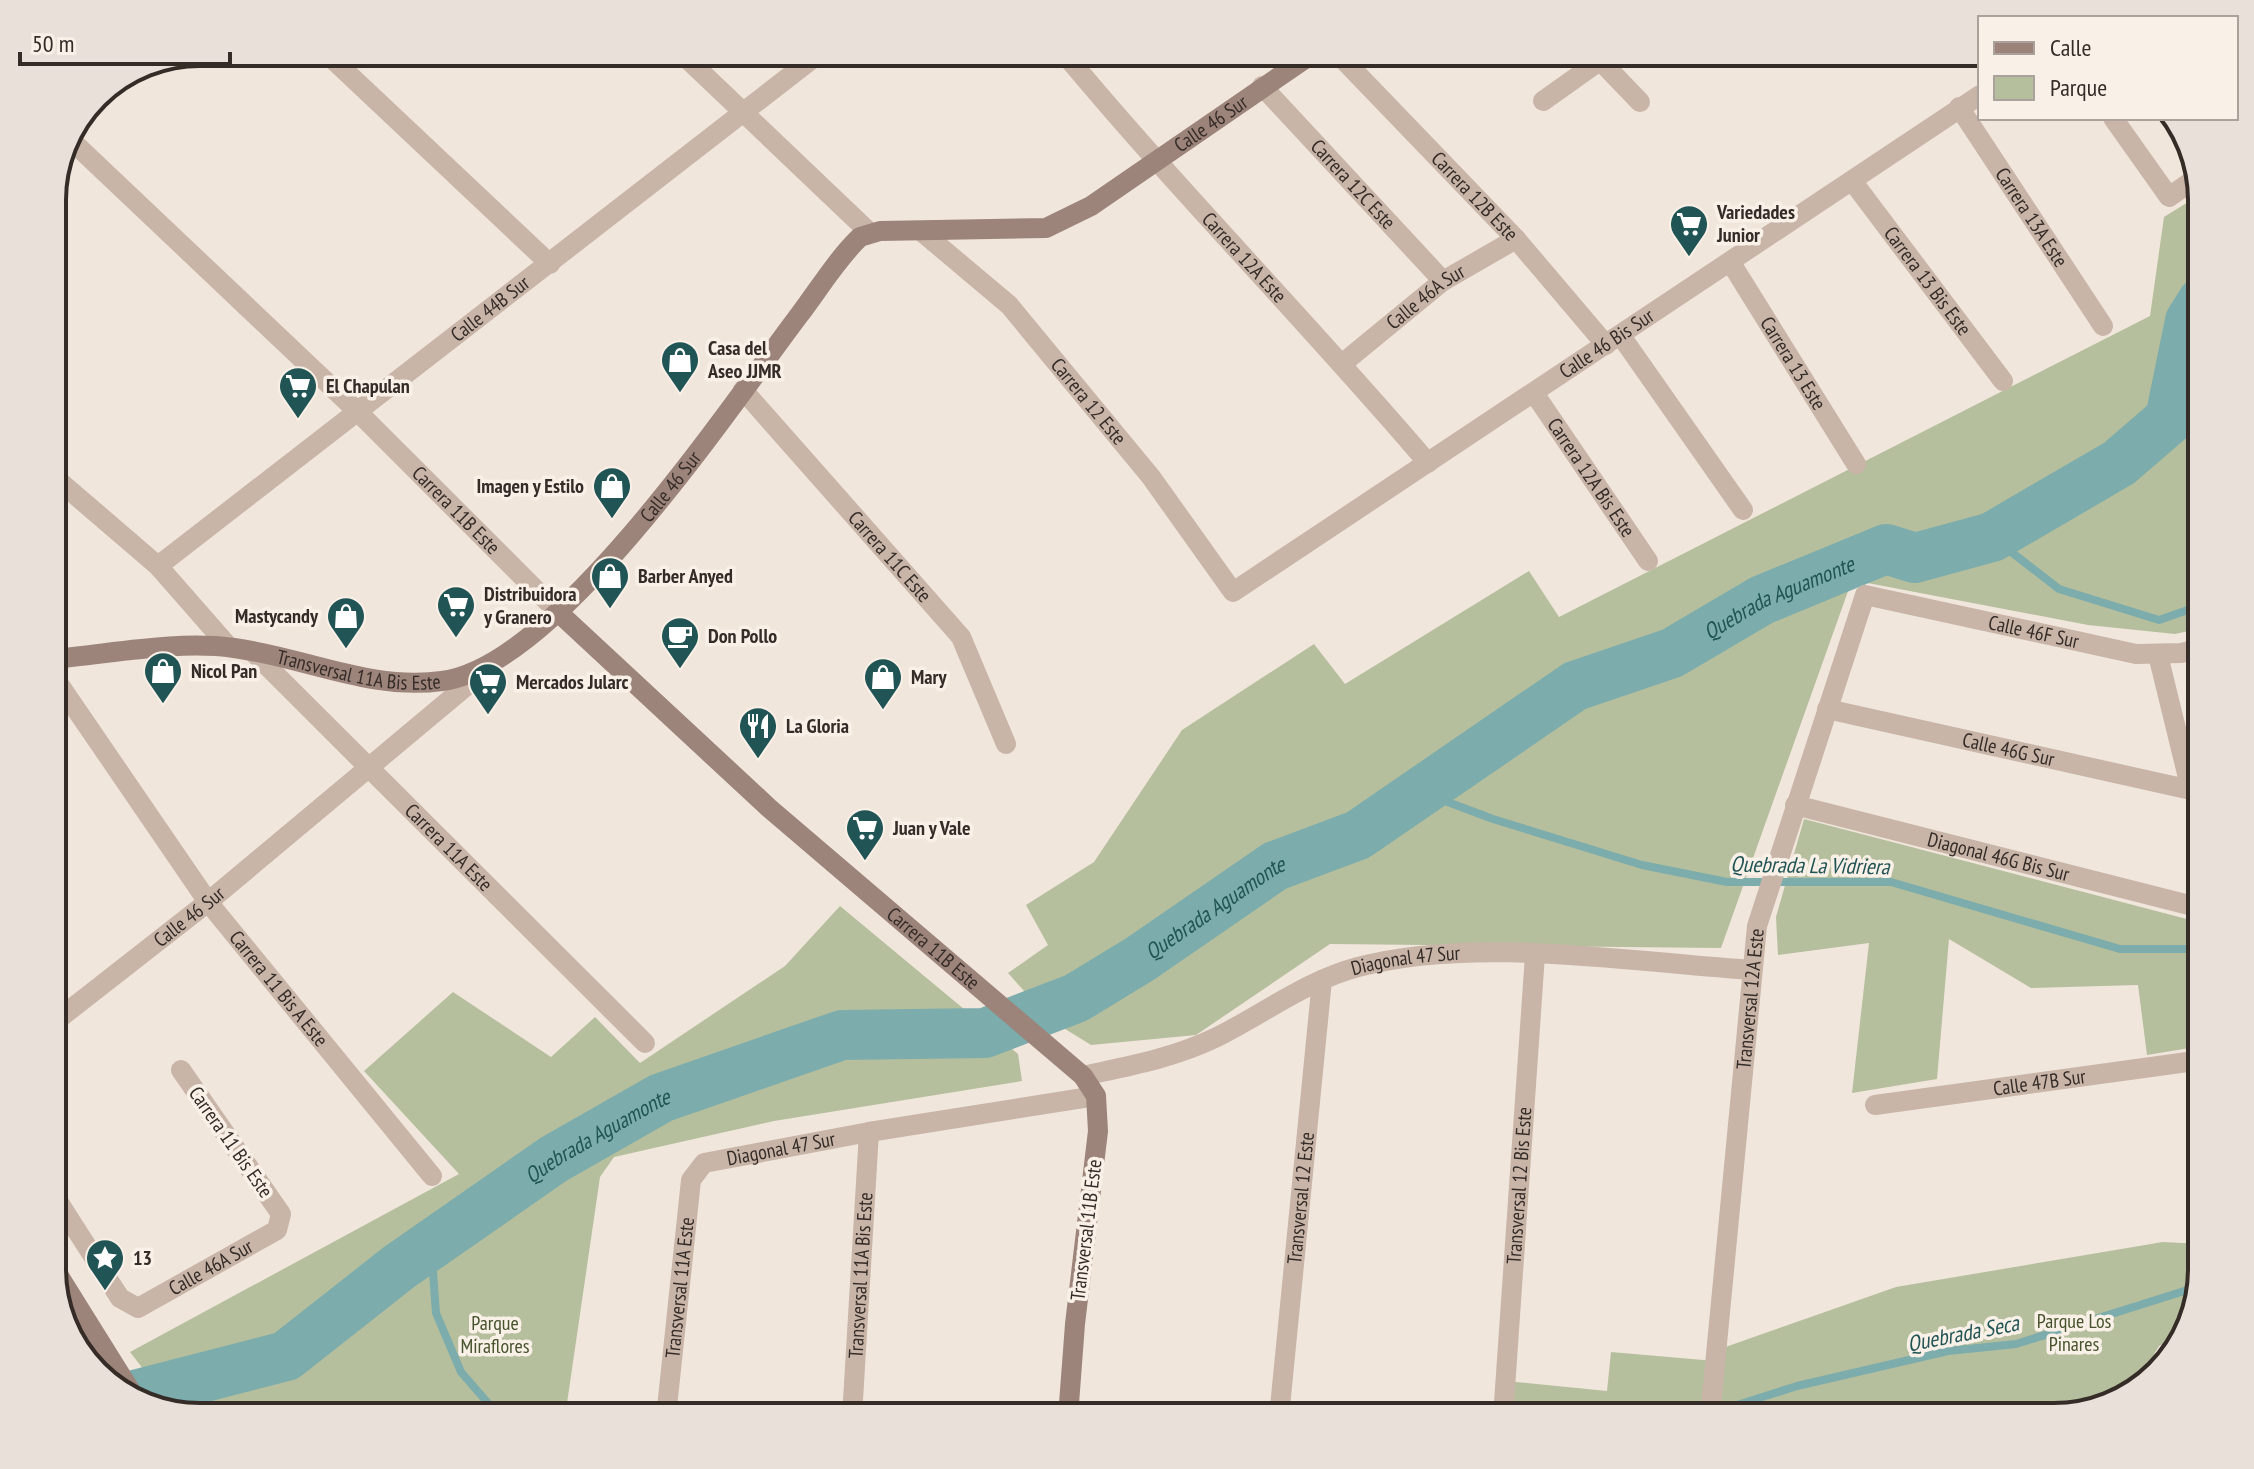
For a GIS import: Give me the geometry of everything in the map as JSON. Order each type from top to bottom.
[{"type":"street","points":[[340,66],[550,264]]},
{"type":"street","points":[[695,66],[869,232]]},
{"type":"street","name":"Calle 44B Sur","points":[[158,566],[803,66]]},
{"type":"street","name":"Carrera 12A Este","points":[[1075,66],[1153,160],[1343,363],[1428,463]]},
{"type":"street","name":"Calle 46 Sur","points":[[66,1013],[208,902],[558,612],[645,519],[854,243],[869,232],[1046,228],[1082,212],[1293,66]]},
{"type":"street","name":"Carrera 12B Este","points":[[1349,66],[1614,340],[1743,510]]},
{"type":"street","points":[[1543,101],[1587,66]]},
{"type":"street","points":[[1610,66],[1640,102]]},
{"type":"street","name":"Carrera 12C Este","points":[[1262,86],[1443,281]]},
{"type":"street","name":"Calle 46 Bis Sur","points":[[1233,592],[1978,96]]},
{"type":"street","name":"Carrera 13A Este","points":[[1959,107],[2103,326]]},
{"type":"street","points":[[2114,120],[2169,197],[2187,184]]},
{"type":"street","name":"Carrera 11B Este","points":[[77,146],[357,411],[558,612],[769,808],[1083,1076]]},
{"type":"street","name":"Carrera 13 Bis Este","points":[[1853,182],[2003,381]]},
{"type":"street","name":"Carrera 12 Este","points":[[921,231],[1009,305],[1151,477],[1233,592]]},
{"type":"street","name":"Calle 46A Sur","points":[[1343,363],[1443,281],[1516,239]]},
{"type":"street","name":"Carrera 13 Este","points":[[1731,263],[1856,464]]},
{"type":"street","name":"Carrera 11C Este","points":[[743,390],[961,637],[1006,744]]},
{"type":"street","name":"Carrera 12A Bis Este","points":[[1534,393],[1648,561]]},
{"type":"street","points":[[66,487],[158,566],[229,647]]},
{"type":"street","name":"Calle 46F Sur","points":[[1865,595],[2136,654],[2158,655],[2188,650]]},
{"type":"street","name":"Transversal 12A Este","points":[[1711,1403],[1752,970],[1761,910],[1865,595]]},
{"type":"street","name":"Transversal 11A Bis Este","points":[[66,658],[229,647],[333,672],[394,682],[442,681],[489,667]]},
{"type":"street","name":"Carrera 11A Este","points":[[252,651],[645,1043]]},
{"type":"street","name":"Calle 46G Sur","points":[[2158,655],[2188,778]]},
{"type":"street","name":"Carrera 11 Bis A Este","points":[[66,694],[208,902],[432,1176]]},
{"type":"street","name":"Calle 46G Sur","points":[[1827,709],[2188,789]]},
{"type":"street","name":"Diagonal 46G Bis Sur","points":[[1795,805],[2188,905]]},
{"type":"street","name":"Diagonal 47 Sur","points":[[1083,1076],[1170,1057],[1216,1037],[1322,980],[1357,967],[1413,956],[1453,952],[1535,955],[1752,970]]},
{"type":"street","name":"Transversal 12 Bis Este","points":[[1504,1403],[1535,955]]},
{"type":"street","name":"Transversal 12 Este","points":[[1280,1403],[1322,980]]},
{"type":"street","name":"Calle 47B Sur","points":[[1875,1105],[2188,1062]]},
{"type":"street","name":"Carrera 11 Bis Este","points":[[181,1070],[281,1214]]},
{"type":"street","points":[[1083,1076],[1096,1096]]},
{"type":"street","name":"Diagonal 47 Sur","points":[[704,1163],[869,1132],[1096,1096]]},
{"type":"street","name":"Transversal 11B Este","points":[[1069,1403],[1075,1324],[1098,1131],[1096,1096]]},
{"type":"street","name":"Transversal 11A Bis Este","points":[[853,1403],[869,1132]]},
{"type":"street","name":"Transversal 11A Este","points":[[667,1403],[691,1180],[704,1163]]},
{"type":"street","name":"Calle 46A Sur","points":[[66,1213],[128,1305],[138,1308],[277,1230],[281,1214]]},
{"type":"street","points":[[69,1292],[122,1378]]},
{"type":"green space","points":[[2188,202],[2188,631],[2175,634],[2088,625],[1852,580],[1721,948],[1330,944],[1196,1035],[1091,1045],[1049,1019],[1008,973],[1048,945],[1026,905],[1094,862],[1182,730],[1314,644],[1345,684],[1529,571],[1559,617],[2150,316],[2164,217]]},
{"type":"green space","points":[[1804,819],[2188,919],[2188,1048],[2147,1055],[2138,985],[2031,988],[1949,939],[1937,1079],[1852,1093],[1869,943],[1778,955],[1776,917]]},
{"type":"green space","name":"Parque Miraflores","points":[[840,906],[1018,1054],[1022,1081],[774,1121],[614,1157],[600,1177],[567,1403],[182,1402],[166,1398],[130,1352],[459,1174],[364,1071],[453,992],[551,1057],[595,1017],[640,1063],[785,966]]},
{"type":"green space","name":"Parque Los Pinares","points":[[2163,1242],[2188,1243],[2187,1287],[2174,1328],[2166,1343],[2159,1346],[2147,1366],[2121,1385],[2072,1402],[1504,1403],[1506,1381],[1607,1391],[1611,1352],[1715,1361],[1717,1350],[1896,1287]]},
{"type":"waterway","name":"Quebrada Aguamonte","points":[[147,1392],[286,1356],[399,1267],[554,1159],[661,1098],[842,1035],[985,1033],[1076,998],[1140,959],[1275,866],[1358,835],[1575,686],[1672,653],[1762,600],[1886,549],[1915,558],[1992,537],[2119,463],[2170,419],[2188,331]]},
{"type":"waterway","points":[[1992,537],[2059,589],[2159,620],[2188,610]]},
{"type":"waterway","name":"Quebrada La Vidriera","points":[[1421,792],[1493,819],[1642,865],[1727,882],[1891,882],[2120,949],[2188,949]]},
{"type":"waterway","name":"Quebrada Seca","points":[[431,1245],[436,1313],[461,1372],[488,1403]]},
{"type":"waterway","name":"Quebrada Seca","points":[[1743,1403],[1797,1386],[1948,1351],[2016,1344],[2186,1290]]},
{"type":"place","name":"Variedades Junior","points":[[1689,258]]},
{"type":"place","name":"Casa del Aseo JJMR","points":[[680,394]]},
{"type":"place","name":"El Chapulan","points":[[298,420]]},
{"type":"place","name":"Imagen y Estilo","points":[[612,520]]},
{"type":"place","name":"Barber Anyed","points":[[610,610]]},
{"type":"place","name":"Distribuidora y Granero","points":[[456,639]]},
{"type":"place","name":"Mastycandy","points":[[346,650]]},
{"type":"place","name":"Don Pollo","points":[[680,670]]},
{"type":"place","name":"Nicol Pan","points":[[163,705]]},
{"type":"place","name":"Mary","points":[[883,711]]},
{"type":"place","name":"Mercados Jularc","points":[[488,716]]},
{"type":"place","name":"La Gloria","points":[[758,760]]},
{"type":"place","name":"Juan y Vale","points":[[865,862]]},
{"type":"place","name":"13","points":[[105,1292]]}]
